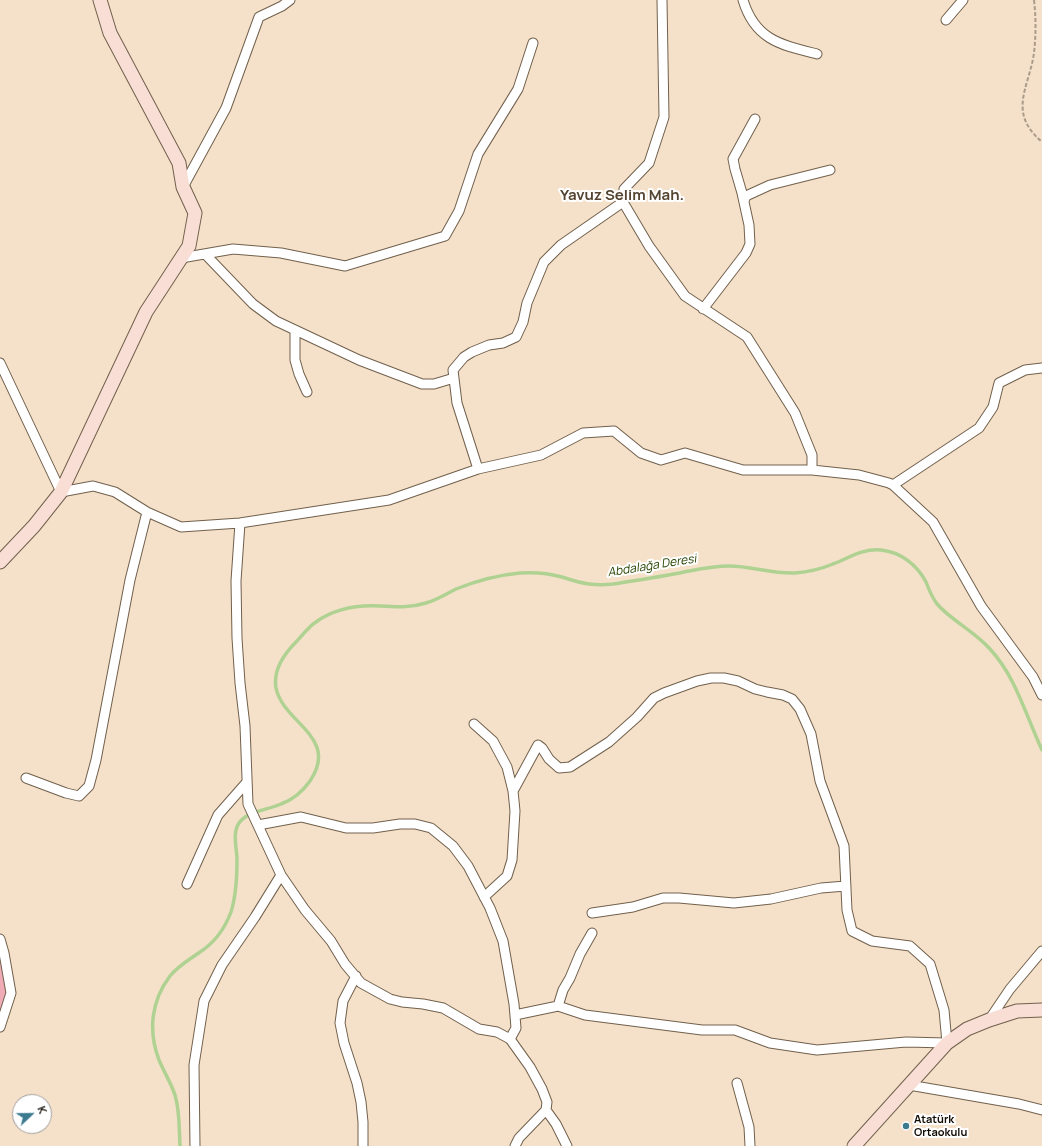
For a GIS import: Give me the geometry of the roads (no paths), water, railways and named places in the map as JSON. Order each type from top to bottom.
[{"type":"street","points":[[0,562],[34,526],[61,492],[146,312],[189,246],[195,213],[182,187],[179,163],[110,33],[100,0]]},
{"type":"street","points":[[182,187],[226,108],[259,17],[282,6],[290,0]]},
{"type":"street","points":[[662,0],[664,117],[649,163],[624,189],[623,202],[649,246],[684,296],[747,337],[795,412],[812,455],[812,470]]},
{"type":"street","points":[[743,0],[746,12],[759,30],[770,39],[791,47],[817,54]]},
{"type":"street","points":[[946,20],[963,0]]},
{"type":"street","points":[[181,258],[233,249],[281,253],[345,266],[446,236],[459,211],[478,154],[518,89],[533,43]]},
{"type":"street","points":[[703,308],[746,253],[750,244],[749,225],[744,201],[734,169],[733,159],[755,119]]},
{"type":"street","points":[[744,201],[746,196],[770,185],[830,170]]},
{"type":"street","points":[[478,469],[457,402],[453,370],[464,357],[472,352],[489,344],[503,343],[516,337],[523,322],[527,303],[544,262],[561,245],[623,202]]},
{"type":"street","points":[[205,254],[253,304],[276,321],[359,360],[422,384],[434,384],[454,378]]},
{"type":"street","points":[[295,330],[295,360],[299,374],[308,392]]},
{"type":"street","points":[[0,363],[61,492]]},
{"type":"street","points":[[893,485],[979,428],[994,407],[999,384],[1025,370],[1042,368]]},
{"type":"street","points":[[61,492],[93,486],[115,492],[147,512],[181,527],[240,522],[389,500],[478,469],[541,455],[583,433],[614,431],[641,453],[661,460],[684,453],[743,470],[812,470],[859,475],[893,485],[933,522],[981,606],[1033,677],[1039,682],[1042,695]]},
{"type":"street","points":[[26,778],[66,793],[80,796],[89,786],[96,760],[130,580],[147,512]]},
{"type":"street","points":[[240,522],[236,581],[237,638],[245,726],[248,804],[281,875],[305,910],[331,941],[344,964],[361,983],[390,999],[443,1008],[479,1029],[497,1032],[510,1039],[530,1067],[547,1102],[546,1110],[519,1138],[515,1146]]},
{"type":"street","points":[[513,790],[538,745],[542,748],[549,759],[559,768],[570,767],[609,742],[637,717],[654,698],[697,681],[711,678],[724,678],[738,681],[761,691],[783,695],[792,699],[800,709],[812,734],[820,781],[844,846],[847,910],[852,931],[872,941],[910,946],[930,964],[944,1010],[947,1043]]},
{"type":"street","points":[[474,724],[493,741],[507,767],[513,790],[515,811],[512,860],[507,876],[484,897]]},
{"type":"street","points":[[187,884],[218,815],[247,782]]},
{"type":"street","points":[[257,822],[301,817],[346,828],[373,828],[400,824],[415,824],[430,828],[453,846],[468,866],[484,897],[503,941],[509,972],[516,1028],[510,1039]]},
{"type":"street","points":[[195,1146],[194,1065],[204,1001],[222,966],[281,875]]},
{"type":"street","points":[[592,913],[633,907],[662,898],[679,898],[734,904],[771,899],[821,888],[846,886]]},
{"type":"street","points":[[558,1006],[563,990],[592,933]]},
{"type":"street","points":[[0,939],[4,953],[10,992],[0,1027]]},
{"type":"street","points":[[989,1020],[1010,989],[1042,951]]},
{"type":"street","points":[[356,976],[343,1002],[340,1023],[344,1043],[357,1083],[361,1102],[363,1146]]},
{"type":"street","points":[[515,1015],[558,1006],[585,1014],[702,1030],[735,1030],[770,1043],[817,1050],[906,1042],[947,1043]]},
{"type":"street","points":[[854,1146],[947,1043],[967,1029],[989,1020],[1017,1011],[1042,1010]]},
{"type":"street","points":[[737,1083],[749,1127],[750,1146]]},
{"type":"street","points":[[909,1086],[1019,1104],[1042,1110]]},
{"type":"street","points":[[546,1110],[556,1124],[567,1146]]},
{"type":"waterway","name":"Abdalağa Deresi","points":[[180,1146],[177,1101],[172,1086],[159,1060],[153,1038],[153,1016],[155,1006],[164,986],[173,972],[210,944],[229,918],[233,906],[236,886],[237,860],[235,836],[239,823],[252,813],[276,806],[293,798],[307,785],[317,766],[318,753],[314,741],[307,731],[288,711],[281,700],[276,688],[276,675],[278,668],[288,651],[310,626],[330,614],[363,606],[403,607],[420,605],[471,583],[520,573],[546,574],[586,584],[607,585],[723,566],[737,566],[786,573],[800,573],[839,562],[868,550],[888,551],[908,560],[918,570],[926,582],[937,604],[949,616],[984,643],[999,660],[1014,684],[1042,750]]},
{"type":"place","name":"Atatürk Ortaokulu","points":[[906,1126]]},
{"type":"district","name":"Yavuz Selim Mah.","points":[[622,196]]}]
